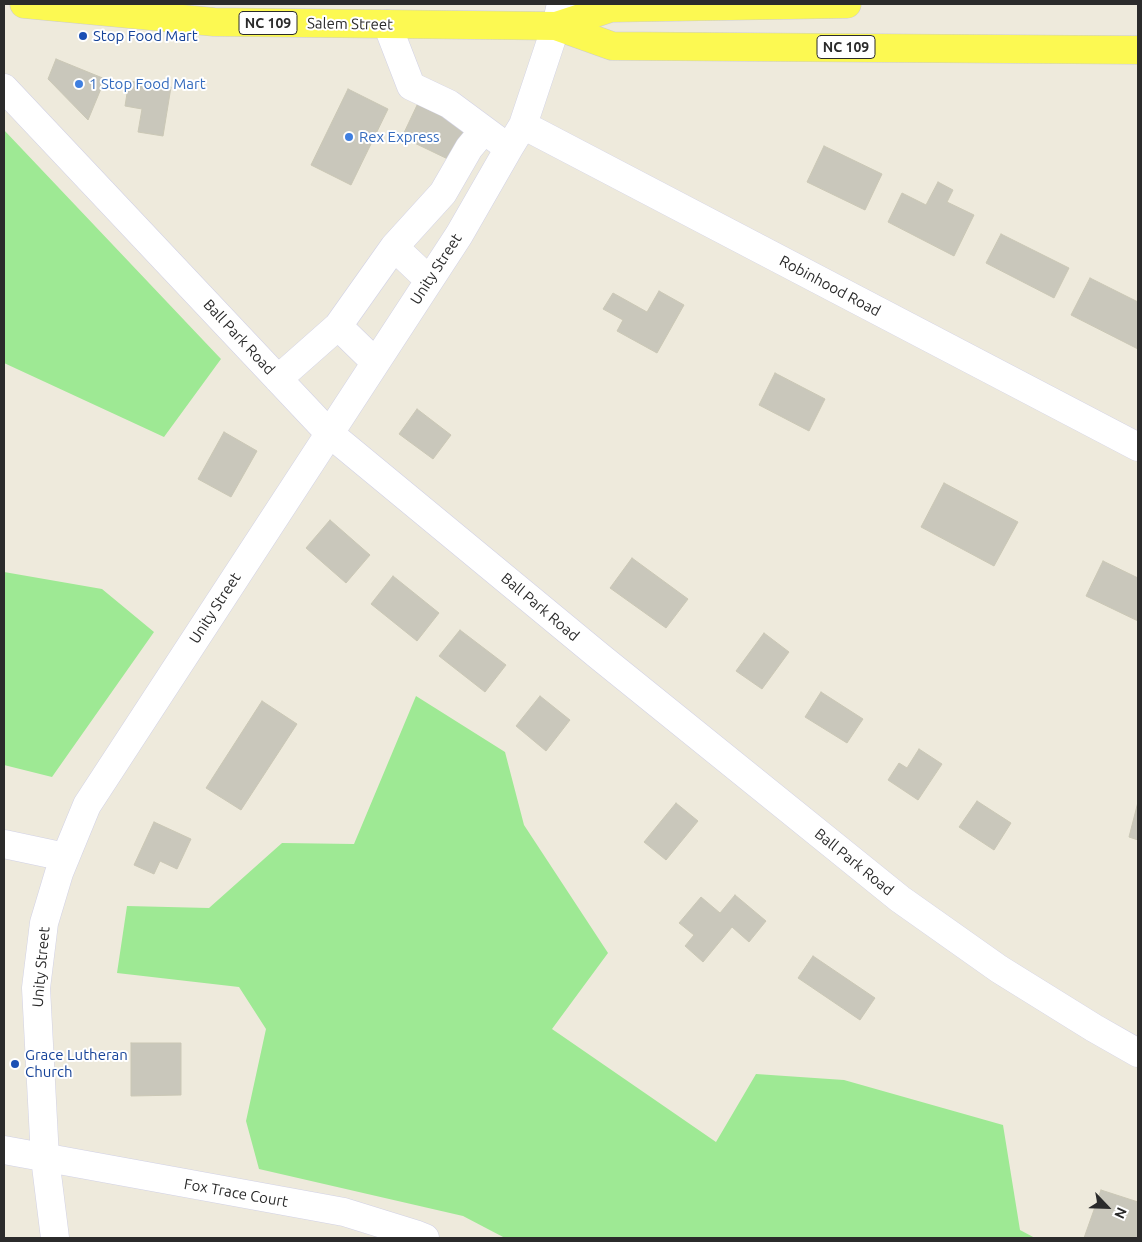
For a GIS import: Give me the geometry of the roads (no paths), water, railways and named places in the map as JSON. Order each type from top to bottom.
[{"type":"main road","name":"Salem Street","points":[[24,4],[217,13],[388,24],[559,15]]},
{"type":"main road","name":"NC 109","points":[[559,15],[611,8],[847,4]]},
{"type":"main road","name":"NC 109","points":[[559,15],[612,46],[1138,50]]},
{"type":"street","name":"Unity Street","points":[[55,1238],[45,1158],[36,988],[44,923],[65,858],[87,805],[472,213],[523,125],[559,15]]},
{"type":"street","points":[[388,24],[411,86],[449,104],[509,148]]},
{"type":"street","name":"Ball Park Road","points":[[4,88],[329,433],[607,663],[900,899],[999,969],[1138,1053]]},
{"type":"street","name":"Robinhood Road","points":[[523,125],[1138,447]]},
{"type":"street","points":[[278,379],[338,326],[394,247],[443,193],[469,148],[484,130]]},
{"type":"street","points":[[443,193],[472,213]]},
{"type":"street","points":[[394,247],[429,280]]},
{"type":"street","points":[[338,326],[375,362]]},
{"type":"street","points":[[4,844],[65,858]]},
{"type":"street","name":"Fox Trace Court","points":[[4,1150],[344,1212],[425,1238]]},
{"type":"place","name":"Stop Food Mart","points":[[83,36]]},
{"type":"place","name":"1 Stop Food Mart","points":[[79,84]]},
{"type":"place","name":"Rex Express","points":[[349,137]]},
{"type":"place","name":"Grace Lutheran Church","points":[[15,1064]]}]
